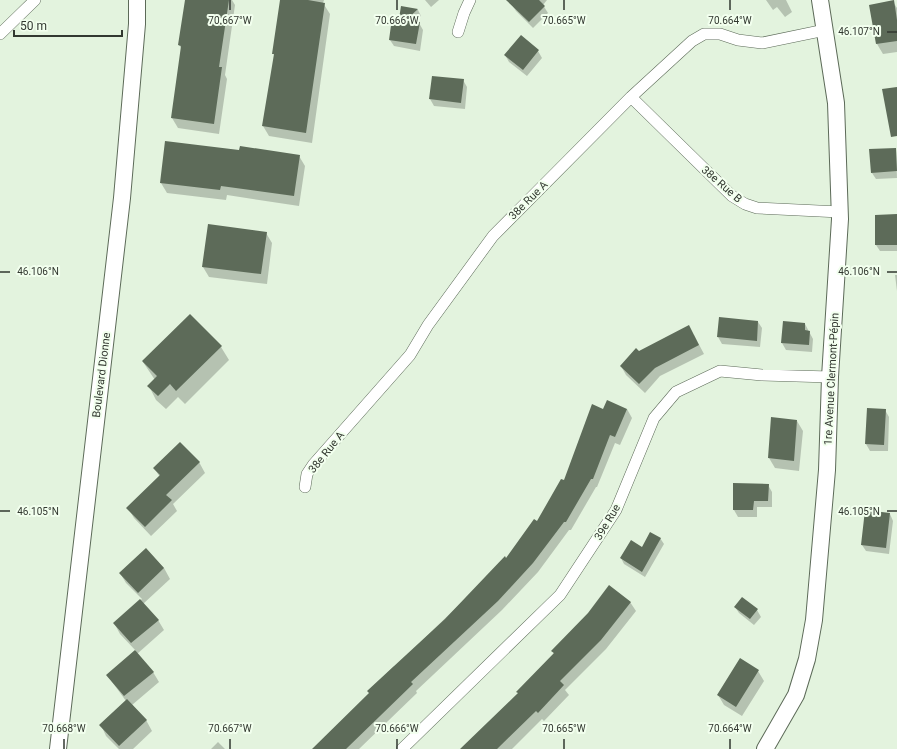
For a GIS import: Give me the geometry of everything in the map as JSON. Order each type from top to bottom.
[{"type":"street","points":[[0,34],[35,0]]},
{"type":"street","name":"Boulevard Dionne","points":[[58,749],[122,198],[137,24],[137,0]]},
{"type":"street","points":[[458,32],[470,0]]},
{"type":"street","name":"1re Avenue Clermont-Pépin","points":[[765,749],[796,695],[808,651],[814,620],[827,470],[830,377],[840,212],[836,103],[820,0]]},
{"type":"street","name":"38e Rue A","points":[[305,487],[307,474],[313,465],[410,355],[428,326],[493,236],[631,97],[692,41],[704,34],[720,34],[738,40],[762,43],[825,30]]},
{"type":"street","name":"38e Rue B","points":[[631,97],[732,196],[745,204],[758,208],[840,212]]},
{"type":"street","name":"39e Rue","points":[[402,749],[560,595],[616,510],[654,418],[676,392],[720,371],[762,375],[830,377]]},
{"type":"building","points":[[185,0],[229,0],[219,67],[222,67],[214,124],[171,118],[181,46],[178,45]]},
{"type":"building","points":[[280,0],[308,0],[325,3],[306,133],[262,126],[274,54],[272,54]]},
{"type":"building","points":[[506,0],[539,0],[545,6],[529,22]]},
{"type":"building","points":[[894,0],[897,20],[897,41],[876,44],[869,5]]},
{"type":"building","points":[[401,6],[418,9],[406,20],[420,22],[416,44],[389,40],[392,18],[399,19]]},
{"type":"building","points":[[521,35],[539,50],[523,70],[504,55]]},
{"type":"building","points":[[432,76],[464,79],[461,103],[429,99]]},
{"type":"building","points":[[897,87],[897,136],[891,137],[882,89]]},
{"type":"building","points":[[165,141],[239,150],[240,146],[300,155],[294,196],[221,186],[220,190],[160,183]]},
{"type":"building","points":[[896,148],[897,171],[871,173],[869,149]]},
{"type":"building","points":[[897,214],[897,245],[875,245],[875,215]]},
{"type":"building","points":[[208,224],[267,232],[261,274],[202,267]]},
{"type":"building","points":[[190,314],[222,346],[176,391],[170,384],[158,396],[147,386],[157,376],[142,361]]},
{"type":"building","points":[[719,317],[758,321],[757,341],[717,337]]},
{"type":"building","points":[[783,321],[805,323],[805,330],[810,331],[809,345],[781,343]]},
{"type":"building","points":[[689,325],[699,345],[655,368],[639,384],[620,366],[636,348],[639,351]]},
{"type":"building","points":[[607,400],[627,409],[615,437],[610,435],[593,479],[591,479],[566,522],[564,522],[533,563],[498,601],[411,682],[413,684],[346,749],[312,749],[369,693],[367,691],[445,619],[505,556],[506,558],[534,519],[537,521],[561,479],[564,480],[592,404],[603,409]]},
{"type":"building","points":[[867,408],[886,409],[884,445],[865,444]]},
{"type":"building","points":[[771,417],[797,420],[794,461],[768,458]]},
{"type":"building","points":[[180,442],[200,462],[166,495],[172,500],[145,527],[126,508],[160,475],[153,468]]},
{"type":"building","points":[[733,483],[769,484],[768,501],[754,501],[753,510],[733,510]]},
{"type":"building","points":[[865,510],[890,513],[886,548],[861,545]]},
{"type":"building","points":[[650,532],[661,538],[642,572],[620,558],[631,540],[642,547]]},
{"type":"building","points":[[146,548],[164,568],[138,593],[119,573]]},
{"type":"building","points":[[609,585],[631,602],[601,640],[560,681],[564,685],[538,713],[536,711],[497,749],[460,749],[518,693],[516,692],[554,653],[551,651],[588,613]]},
{"type":"building","points":[[742,597],[758,609],[750,619],[734,607]]},
{"type":"building","points":[[140,599],[159,620],[131,643],[113,623]]},
{"type":"building","points":[[135,650],[154,672],[124,696],[106,675]]},
{"type":"building","points":[[740,658],[759,670],[736,707],[717,695]]},
{"type":"building","points":[[127,699],[147,720],[119,746],[99,725]]}]
